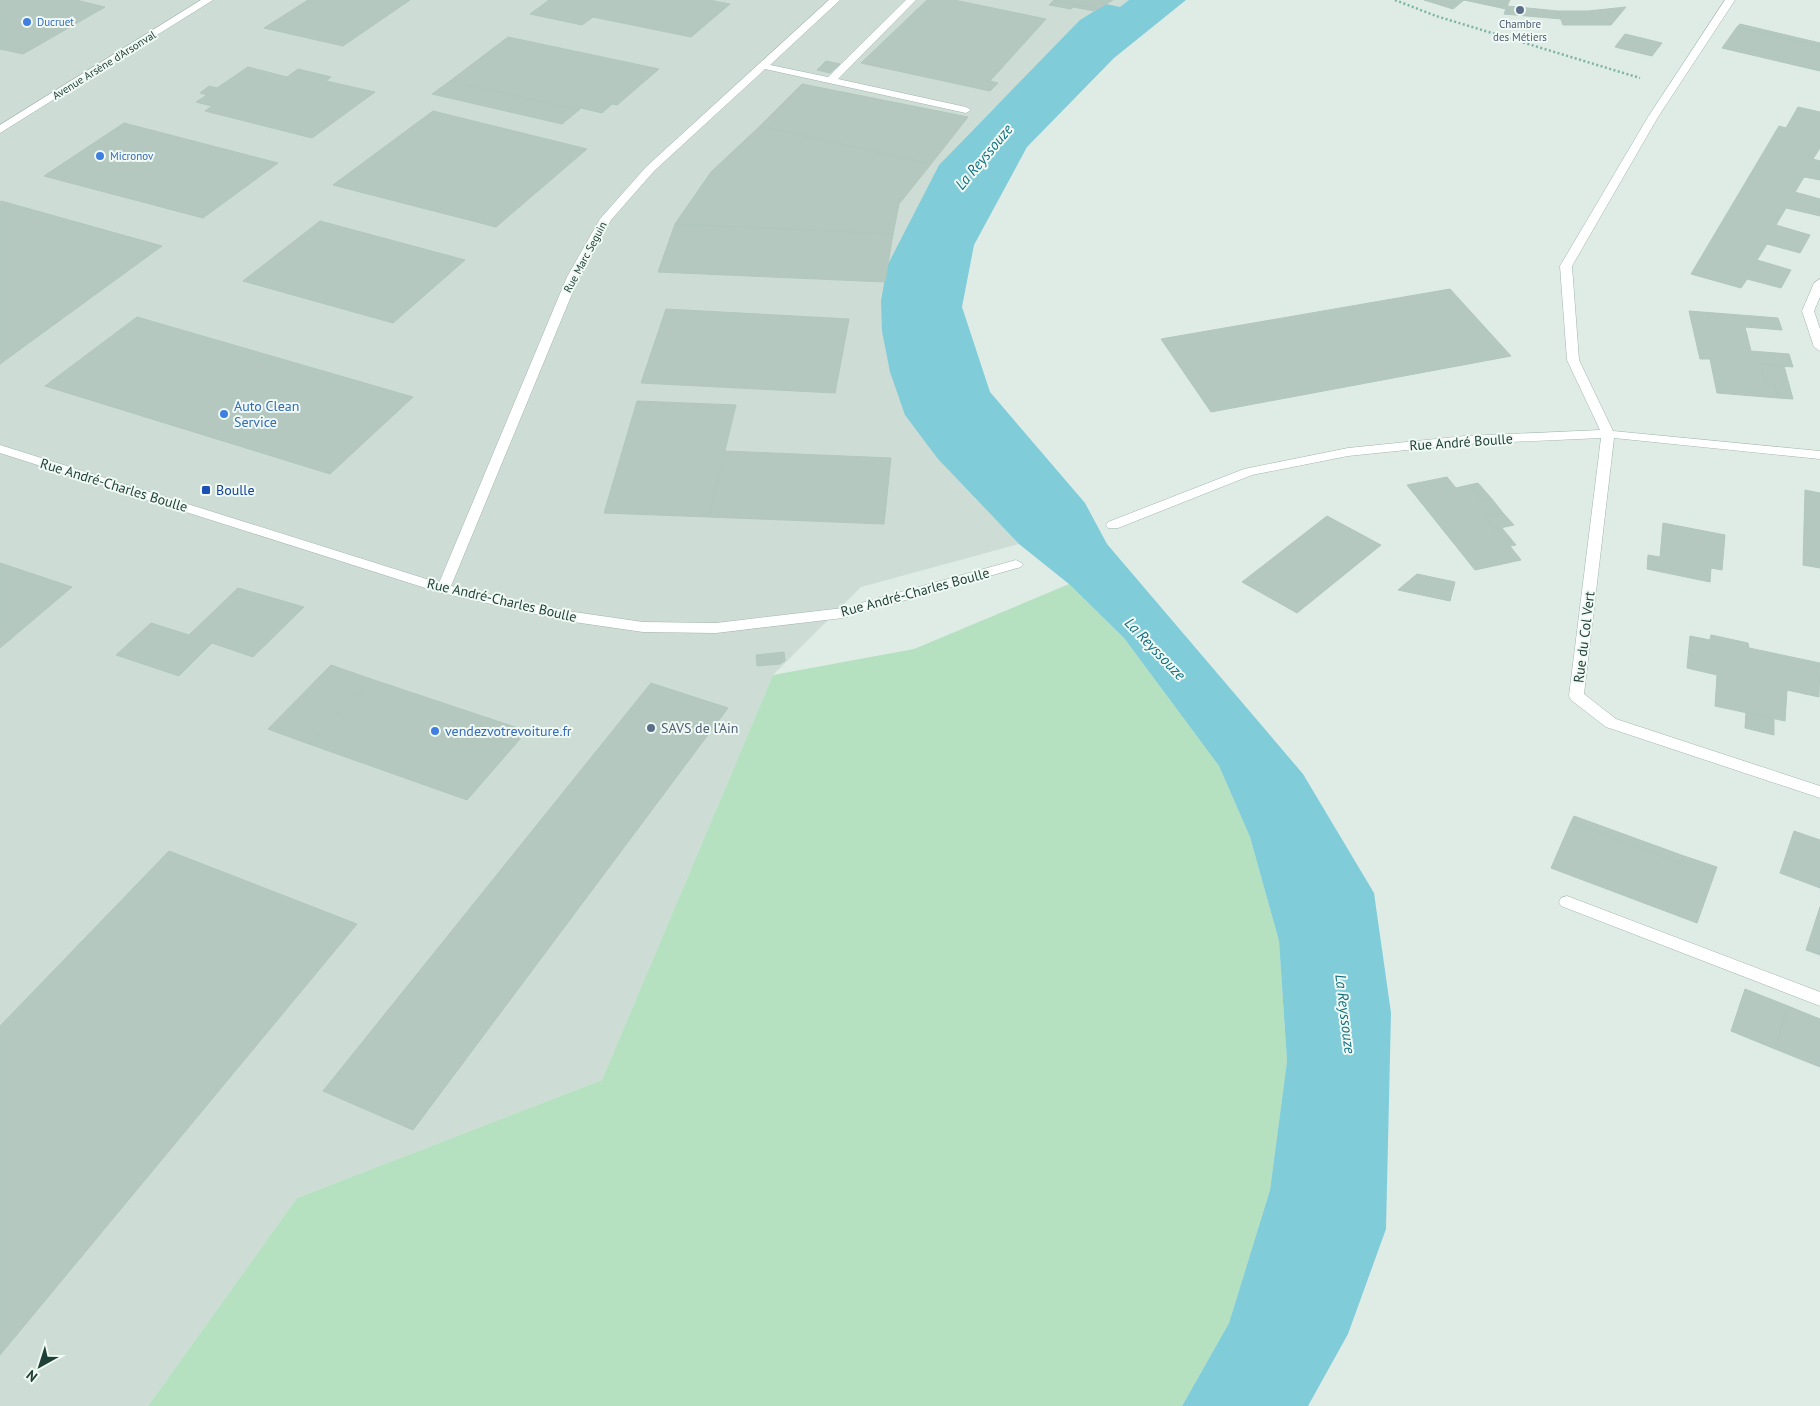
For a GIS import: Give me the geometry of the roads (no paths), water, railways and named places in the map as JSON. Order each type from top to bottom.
[{"type":"street","points":[[186,0],[205,2]]},
{"type":"street","name":"Rue Marc Seguin","points":[[443,589],[573,277],[606,219],[650,169],[835,0]]},
{"type":"street","points":[[830,81],[911,0]]},
{"type":"street","points":[[1608,434],[1573,360],[1566,266],[1653,117],[1730,0]]},
{"type":"street","name":"Avenue Arsène d'Arsonval","points":[[0,130],[205,2]]},
{"type":"street","points":[[763,66],[966,110]]},
{"type":"street","points":[[1820,283],[1808,311],[1820,347]]},
{"type":"street","name":"Rue André Boulle","points":[[1114,525],[1249,472],[1348,452],[1465,440],[1608,434],[1820,455]]},
{"type":"street","name":"Rue du Col Vert","points":[[1608,434],[1576,696],[1610,723],[1820,792]]},
{"type":"street","name":"Rue André-Charles Boulle","points":[[0,449],[443,589],[577,618],[642,627],[716,628],[843,614],[1016,564]]},
{"type":"street","points":[[1566,902],[1820,999]]},
{"type":"water","name":"La Reyssouze","points":[[1129,0],[1186,0],[1114,58],[1027,147],[974,245],[962,307],[990,392],[1085,503],[1107,544],[1303,774],[1374,893],[1391,1013],[1386,1229],[1348,1334],[1308,1406],[1182,1406],[1229,1323],[1270,1190],[1287,1061],[1279,941],[1250,837],[1219,766],[1124,638],[1069,584],[1019,544],[938,459],[905,415],[890,372],[882,331],[881,301],[887,266],[939,165],[1080,20],[1106,4],[1120,7]]},
{"type":"place","name":"Chambre des Métiers","points":[[1520,10]]},
{"type":"place","name":"Ducruet","points":[[27,22]]},
{"type":"place","name":"Micronov","points":[[100,156]]},
{"type":"place","name":"Auto Clean Service","points":[[224,414]]},
{"type":"place","name":"Boulle","points":[[206,490]]},
{"type":"place","name":"SAVS de l'Ain","points":[[651,728]]},
{"type":"place","name":"vendezvotrevoiture.fr","points":[[435,731]]}]
